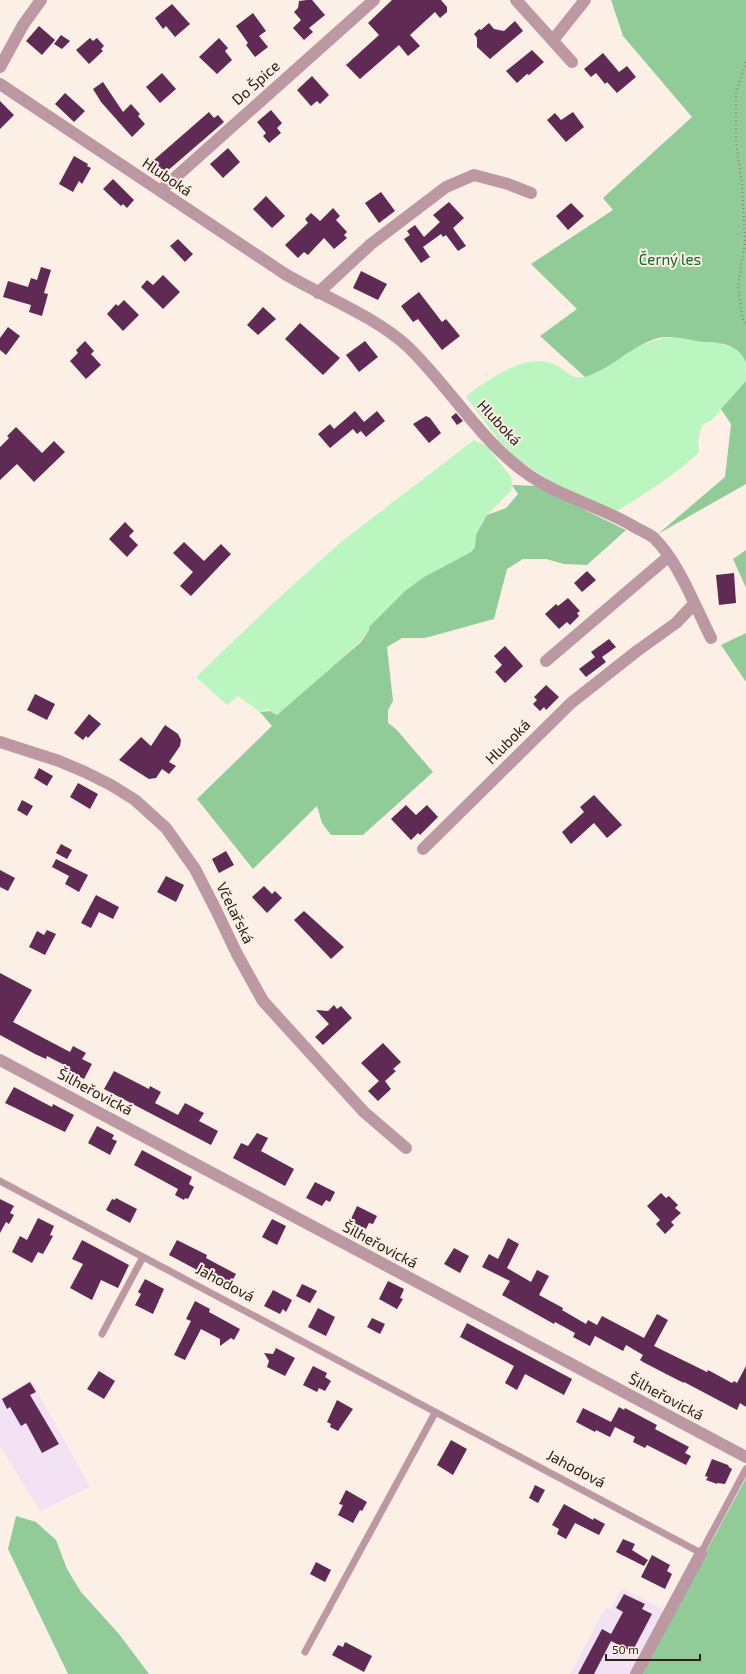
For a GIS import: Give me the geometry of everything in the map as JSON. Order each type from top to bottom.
[{"type":"street","points":[[0,67],[24,25],[41,0]]},
{"type":"street","name":"Do Špice","points":[[160,191],[374,0]]},
{"type":"street","points":[[516,0],[572,62]]},
{"type":"street","points":[[553,40],[585,0]]},
{"type":"street","name":"Hluboká","points":[[0,84],[236,243],[318,293],[383,327],[408,347],[436,376],[491,442],[522,470],[554,491],[614,515],[653,538],[668,557],[711,638]]},
{"type":"street","points":[[318,293],[371,244],[446,187],[474,175],[531,193]]},
{"type":"street","points":[[546,661],[668,557]]},
{"type":"street","name":"Hluboká","points":[[423,849],[571,702],[637,650],[676,623],[694,604]]},
{"type":"street","name":"Včelařská","points":[[0,742],[59,761],[105,782],[135,800],[166,828],[195,869],[262,1001],[364,1112],[406,1148]]},
{"type":"street","name":"Šilheřovická","points":[[0,1060],[746,1457]]},
{"type":"street","points":[[636,1674],[701,1553]]},
{"type":"lane","name":"Jahodová","points":[[0,1181],[701,1553]]},
{"type":"lane","points":[[102,1334],[143,1257]]},
{"type":"lane","points":[[305,1652],[435,1413]]},
{"type":"lane","points":[[701,1553],[746,1469]]},
{"type":"path","points":[[746,62],[736,92],[736,143],[742,183],[745,242],[738,286],[743,321],[746,325]]},
{"type":"shaded area","points":[[31,1380],[90,1487],[40,1511],[0,1446],[0,1398]]},
{"type":"shaded area","points":[[622,1588],[666,1611],[632,1674],[570,1674],[606,1607],[610,1610]]},
{"type":"green space","name":"Černý les","points":[[611,0],[746,0],[746,363],[740,353],[732,347],[726,345],[664,337],[639,346],[604,369],[585,377],[540,336],[577,309],[531,264],[613,210],[603,198],[692,117],[623,36]]},
{"type":"green space","points":[[677,337],[723,344],[739,351],[745,359],[746,381],[712,420],[702,425],[698,440],[699,452],[670,477],[616,512],[561,488],[517,459],[499,441],[467,398],[467,395],[497,375],[521,364],[533,361],[545,361],[556,365],[572,376],[579,378],[589,376],[599,371],[642,345],[655,340]]},
{"type":"green space","points":[[746,381],[746,484],[658,534],[725,477],[731,424],[721,409]]},
{"type":"green space","points":[[474,440],[487,446],[511,477],[512,485],[511,491],[487,515],[476,535],[475,547],[471,552],[424,577],[405,591],[382,614],[360,641],[344,657],[277,715],[267,709],[260,712],[238,696],[227,705],[196,677],[271,605],[341,542]]},
{"type":"green space","points":[[512,485],[541,486],[556,496],[626,530],[587,565],[564,564],[546,559],[523,559],[507,569],[494,619],[425,638],[402,638],[387,647],[393,701],[388,710],[388,723],[396,729],[433,772],[363,835],[331,835],[322,823],[317,806],[253,869],[197,799],[272,726],[260,712],[270,711],[277,715],[361,642],[369,630],[369,627],[405,591],[424,577],[471,552],[475,547],[476,535],[487,515],[506,508],[518,494]]},
{"type":"green space","points":[[746,550],[746,588],[733,559]]},
{"type":"green space","points":[[746,633],[746,682],[721,645]]},
{"type":"green space","points":[[746,1478],[746,1674],[640,1674]]},
{"type":"green space","points":[[16,1516],[36,1522],[56,1540],[67,1569],[81,1592],[119,1634],[149,1674],[68,1674],[8,1549]]},
{"type":"building","points":[[312,0],[325,15],[309,28],[313,32],[304,40],[293,28],[301,20],[294,12],[298,8],[299,1]]},
{"type":"building","points":[[392,0],[441,0],[447,7],[447,12],[440,18],[435,12],[410,35],[420,46],[408,56],[399,45],[360,79],[346,65],[379,35],[368,23]]},
{"type":"building","points":[[172,4],[190,24],[175,37],[166,26],[163,29],[155,18]]},
{"type":"building","points":[[253,13],[266,31],[259,36],[268,47],[255,57],[246,45],[248,43],[236,26]]},
{"type":"building","points":[[515,21],[523,31],[490,59],[477,47],[477,38],[474,34],[479,29],[481,30],[489,23],[494,29],[504,31]]},
{"type":"building","points":[[39,26],[55,40],[42,55],[26,41]]},
{"type":"building","points":[[61,35],[70,41],[62,49],[54,44]]},
{"type":"building","points":[[90,38],[93,41],[97,38],[104,46],[101,49],[103,51],[89,64],[76,50]]},
{"type":"building","points":[[219,38],[228,48],[225,51],[232,60],[217,74],[199,57]]},
{"type":"building","points":[[532,50],[544,62],[517,83],[506,71]]},
{"type":"building","points":[[603,53],[619,72],[627,66],[636,77],[617,93],[607,82],[605,84],[596,73],[591,77],[584,69]]},
{"type":"building","points":[[162,73],[176,89],[160,103],[146,87]]},
{"type":"building","points":[[312,76],[329,95],[320,104],[317,101],[311,106],[297,90]]},
{"type":"building","points":[[103,82],[123,112],[131,104],[140,114],[138,116],[145,124],[132,137],[101,102],[93,89]]},
{"type":"building","points":[[65,93],[85,111],[74,122],[55,104]]},
{"type":"building","points":[[0,101],[14,115],[0,129]]},
{"type":"building","points":[[271,110],[282,123],[277,128],[281,133],[269,143],[263,136],[266,133],[257,122]]},
{"type":"building","points":[[209,112],[214,118],[218,115],[224,122],[158,179],[147,166]]},
{"type":"building","points":[[573,112],[584,127],[566,142],[547,120],[555,113],[561,120]]},
{"type":"building","points":[[228,148],[240,162],[223,178],[210,164]]},
{"type":"building","points":[[74,156],[88,164],[87,166],[91,168],[82,184],[79,181],[73,192],[59,184]]},
{"type":"building","points":[[113,179],[134,200],[127,208],[123,204],[121,206],[103,189]]},
{"type":"building","points":[[381,192],[395,211],[379,223],[365,203]]},
{"type":"building","points":[[266,196],[285,216],[272,228],[253,209]]},
{"type":"building","points":[[449,202],[464,218],[453,228],[466,246],[458,251],[446,235],[443,237],[441,234],[423,247],[430,257],[421,263],[404,239],[410,235],[407,231],[415,225],[424,237],[440,222],[433,215]]},
{"type":"building","points":[[571,203],[584,216],[568,230],[556,216]]},
{"type":"building","points":[[333,208],[340,216],[336,220],[347,232],[344,235],[347,238],[334,249],[324,238],[308,255],[304,252],[298,258],[285,245],[308,223],[305,219],[311,213],[320,221]]},
{"type":"building","points":[[178,239],[193,254],[185,262],[170,246]]},
{"type":"building","points":[[41,267],[51,270],[44,293],[48,294],[42,316],[29,312],[31,305],[3,297],[8,281],[28,287],[31,278],[37,280]]},
{"type":"building","points":[[361,271],[387,284],[378,300],[353,288]]},
{"type":"building","points":[[163,275],[180,292],[163,309],[141,287],[147,280],[153,285]]},
{"type":"building","points":[[419,292],[442,322],[446,319],[460,336],[442,350],[418,319],[413,322],[401,306]]},
{"type":"building","points":[[124,300],[139,315],[123,331],[107,314],[116,304],[118,306]]},
{"type":"building","points":[[263,307],[276,319],[258,335],[247,325]]},
{"type":"building","points":[[300,323],[340,358],[323,375],[285,339]]},
{"type":"building","points":[[8,327],[20,336],[6,355],[0,350],[0,338]]},
{"type":"building","points":[[85,341],[94,351],[91,354],[101,365],[86,379],[70,361],[78,353],[76,350]]},
{"type":"building","points":[[365,341],[378,357],[359,372],[346,355]]},
{"type":"building","points":[[355,411],[364,422],[377,411],[385,421],[366,437],[361,431],[357,434],[353,429],[330,448],[318,434],[330,424],[334,429]]},
{"type":"building","points":[[456,413],[463,421],[457,425],[451,417]]},
{"type":"building","points":[[426,416],[430,418],[441,433],[429,443],[413,424]]},
{"type":"building","points":[[16,427],[42,453],[54,441],[65,452],[34,482],[17,464],[0,480],[0,447],[9,438],[7,436]]},
{"type":"building","points":[[125,522],[134,531],[129,536],[138,545],[127,557],[109,539]]},
{"type":"building","points":[[184,542],[204,561],[221,544],[231,554],[191,596],[180,586],[193,572],[173,553]]},
{"type":"building","points":[[587,571],[596,580],[582,592],[574,583]]},
{"type":"building","points":[[734,573],[736,603],[719,605],[716,575]]},
{"type":"building","points":[[568,598],[580,611],[577,613],[579,616],[570,625],[567,622],[559,629],[545,614],[556,604],[558,606]]},
{"type":"building","points":[[609,639],[616,647],[602,657],[606,662],[586,677],[579,669],[595,657],[591,652]]},
{"type":"building","points":[[505,646],[523,666],[505,683],[495,672],[502,665],[494,656]]},
{"type":"building","points":[[546,685],[559,697],[546,710],[544,707],[540,711],[533,704],[537,700],[534,697]]},
{"type":"building","points":[[35,694],[55,704],[47,720],[27,710]]},
{"type":"building","points":[[89,714],[101,724],[88,738],[86,736],[83,740],[74,733]]},
{"type":"building","points":[[165,725],[178,734],[181,740],[180,746],[169,762],[176,766],[169,774],[162,769],[156,778],[149,779],[119,760],[141,737],[151,746]]},
{"type":"building","points":[[39,768],[53,776],[47,786],[34,778]]},
{"type":"building","points":[[78,783],[98,794],[90,809],[70,797]]},
{"type":"building","points":[[594,795],[622,825],[607,838],[594,823],[571,844],[562,832],[584,812],[580,807]]},
{"type":"building","points":[[22,800],[33,806],[27,816],[17,810]]},
{"type":"building","points":[[406,805],[416,815],[427,805],[438,817],[420,835],[418,833],[411,840],[391,819]]},
{"type":"building","points":[[61,844],[72,850],[67,859],[56,853]]},
{"type":"building","points":[[226,851],[234,865],[219,873],[212,859]]},
{"type":"building","points":[[56,859],[88,875],[79,892],[65,884],[69,876],[52,867]]},
{"type":"building","points":[[0,870],[15,878],[8,891],[0,887]]},
{"type":"building","points":[[166,876],[184,885],[176,902],[157,892]]},
{"type":"building","points":[[264,886],[272,894],[275,891],[282,898],[267,913],[252,897]]},
{"type":"building","points":[[96,895],[119,907],[113,919],[99,912],[91,928],[81,923]]},
{"type":"building","points":[[304,911],[344,947],[331,959],[294,920]]},
{"type":"building","points":[[47,930],[56,934],[45,955],[29,947],[37,931],[44,935]]},
{"type":"building","points":[[0,973],[32,990],[13,1022],[70,1052],[73,1046],[86,1053],[82,1059],[92,1064],[84,1079],[69,1071],[70,1068],[47,1056],[46,1059],[35,1054],[0,1035]]},
{"type":"building","points":[[334,1005],[337,1009],[341,1006],[352,1018],[323,1045],[315,1037],[329,1024],[316,1010],[328,1011]]},
{"type":"building","points":[[383,1043],[401,1062],[393,1069],[396,1071],[385,1081],[391,1089],[378,1101],[368,1091],[379,1081],[361,1063]]},
{"type":"building","points":[[114,1071],[149,1089],[150,1086],[161,1092],[155,1103],[178,1115],[185,1103],[204,1113],[199,1121],[218,1131],[211,1145],[104,1089]]},
{"type":"building","points":[[14,1087],[52,1107],[53,1104],[74,1115],[65,1132],[5,1103]]},
{"type":"building","points":[[97,1126],[114,1135],[112,1139],[117,1141],[110,1155],[88,1143]]},
{"type":"building","points":[[257,1133],[268,1138],[261,1151],[294,1169],[285,1186],[233,1158],[241,1143],[248,1146]]},
{"type":"building","points":[[142,1150],[192,1177],[189,1184],[194,1187],[188,1199],[185,1198],[184,1200],[175,1195],[178,1189],[134,1165]]},
{"type":"building","points":[[315,1182],[335,1192],[330,1202],[326,1200],[322,1206],[306,1198]]},
{"type":"building","points":[[661,1193],[666,1198],[669,1196],[678,1205],[675,1208],[681,1213],[671,1222],[674,1225],[665,1234],[656,1224],[660,1220],[647,1206]]},
{"type":"building","points":[[116,1198],[137,1209],[130,1223],[106,1210],[112,1199],[115,1200]]},
{"type":"building","points":[[0,1199],[14,1206],[10,1213],[14,1215],[9,1224],[6,1222],[0,1233]]},
{"type":"building","points":[[357,1206],[377,1216],[373,1224],[369,1223],[366,1229],[350,1221]]},
{"type":"building","points":[[38,1218],[54,1226],[50,1235],[53,1236],[43,1254],[38,1252],[32,1263],[12,1252],[20,1236],[27,1240]]},
{"type":"building","points":[[272,1219],[286,1226],[277,1245],[262,1237]]},
{"type":"building","points":[[508,1238],[519,1244],[507,1268],[531,1282],[537,1270],[549,1276],[539,1295],[563,1308],[562,1310],[586,1324],[588,1320],[597,1325],[602,1316],[644,1338],[657,1314],[668,1320],[654,1346],[707,1372],[708,1370],[732,1383],[734,1381],[737,1383],[746,1366],[746,1407],[740,1403],[737,1410],[668,1375],[640,1360],[643,1355],[626,1345],[623,1351],[595,1336],[590,1346],[573,1337],[575,1333],[555,1322],[554,1324],[502,1295],[510,1281],[482,1267],[489,1254],[498,1259]]},
{"type":"building","points":[[82,1240],[129,1265],[118,1288],[101,1280],[92,1300],[70,1288],[83,1264],[72,1259]]},
{"type":"building","points":[[177,1240],[207,1255],[206,1258],[236,1274],[229,1287],[169,1255]]},
{"type":"building","points":[[454,1248],[469,1256],[460,1273],[444,1264]]},
{"type":"building","points":[[145,1279],[164,1289],[153,1314],[135,1305],[141,1294],[138,1292]]},
{"type":"building","points":[[388,1281],[404,1289],[400,1298],[403,1299],[397,1309],[379,1299]]},
{"type":"building","points":[[302,1284],[317,1291],[310,1303],[296,1296]]},
{"type":"building","points":[[273,1290],[292,1300],[286,1312],[283,1309],[280,1314],[264,1306]]},
{"type":"building","points":[[195,1301],[210,1309],[209,1312],[240,1329],[234,1340],[231,1338],[220,1346],[220,1339],[201,1329],[185,1360],[174,1355],[191,1321],[186,1319]]},
{"type":"building","points":[[318,1308],[335,1317],[326,1336],[308,1327]]},
{"type":"building","points":[[372,1318],[385,1324],[380,1334],[367,1327]]},
{"type":"building","points":[[467,1323],[572,1379],[564,1395],[525,1374],[517,1390],[505,1383],[514,1366],[460,1337]]},
{"type":"building","points":[[276,1348],[295,1358],[285,1376],[267,1367],[269,1361],[264,1353],[273,1354]]},
{"type":"building","points":[[313,1366],[327,1373],[325,1377],[331,1381],[325,1391],[319,1388],[317,1392],[303,1385]]},
{"type":"building","points":[[99,1371],[115,1381],[104,1399],[87,1389]]},
{"type":"building","points":[[30,1382],[36,1392],[30,1395],[59,1444],[42,1453],[26,1423],[21,1426],[10,1407],[7,1409],[2,1399]]},
{"type":"building","points":[[337,1400],[353,1409],[338,1431],[330,1427],[331,1424],[327,1422]]},
{"type":"building","points":[[619,1407],[624,1410],[625,1408],[657,1425],[655,1429],[689,1447],[685,1453],[691,1456],[686,1465],[647,1445],[645,1448],[633,1442],[635,1437],[615,1427],[610,1437],[596,1430],[595,1432],[576,1422],[583,1408],[611,1422]]},
{"type":"building","points":[[451,1440],[467,1449],[453,1475],[437,1465]]},
{"type":"building","points":[[712,1459],[728,1465],[732,1469],[725,1484],[717,1484],[706,1480],[708,1477],[705,1476]]},
{"type":"building","points":[[535,1485],[545,1490],[538,1503],[529,1498]]},
{"type":"building","points":[[346,1490],[367,1502],[362,1511],[360,1510],[353,1523],[338,1515],[343,1505],[339,1504]]},
{"type":"building","points":[[564,1504],[593,1520],[594,1518],[605,1524],[599,1535],[575,1523],[566,1539],[557,1534],[559,1529],[552,1525]]},
{"type":"building","points":[[623,1539],[635,1544],[632,1550],[648,1560],[644,1566],[616,1552]]},
{"type":"building","points":[[652,1555],[670,1565],[667,1571],[672,1574],[665,1589],[641,1577]]},
{"type":"building","points":[[316,1562],[331,1570],[325,1582],[310,1574]]},
{"type":"building","points":[[624,1594],[645,1604],[642,1609],[652,1614],[632,1652],[611,1641],[594,1674],[578,1674],[602,1629],[611,1634],[623,1612],[616,1608]]},
{"type":"building","points":[[345,1642],[372,1656],[364,1672],[332,1655],[338,1645],[343,1647]]}]
